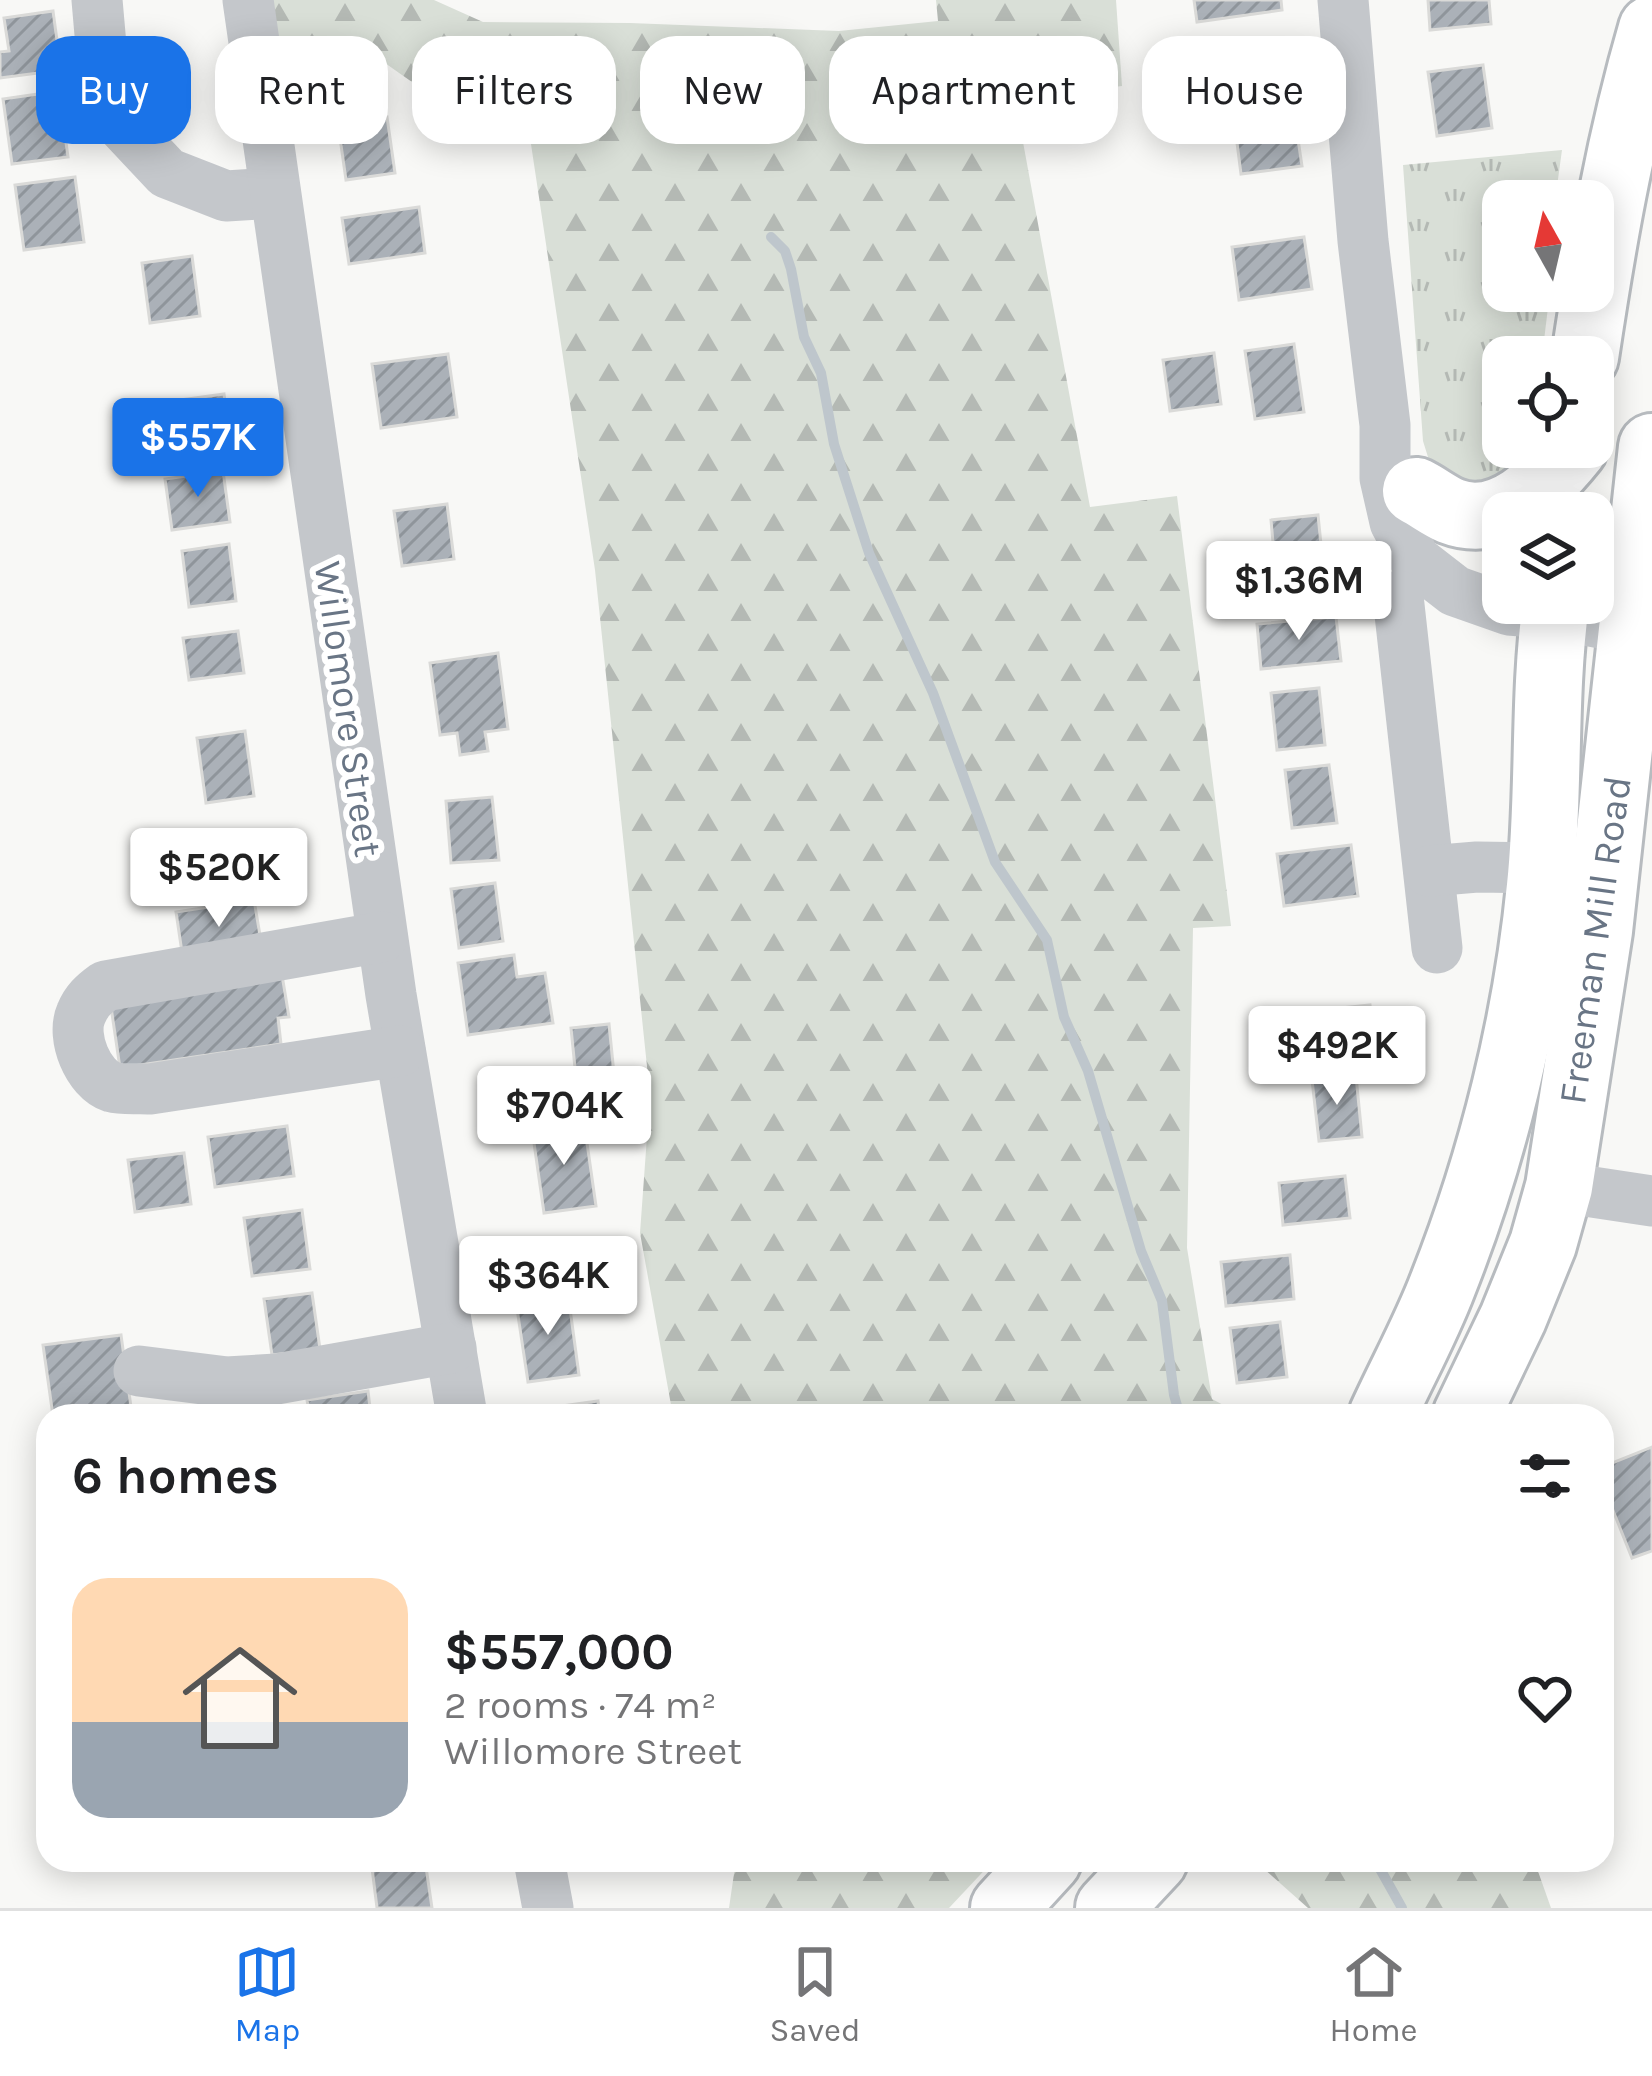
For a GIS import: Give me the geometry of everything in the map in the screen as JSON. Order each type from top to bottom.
[{"type":"main road","points":[[1588,336],[1608,207],[1652,29]]},
{"type":"main road","name":"Freeman Mill Road","points":[[1614,565],[1652,447]]},
{"type":"main road","points":[[1417,491],[1454,512],[1480,515],[1514,506],[1558,468]]},
{"type":"main road","name":"Freeman Mill Road","points":[[1388,1404],[1443,1284],[1489,1147],[1521,1026],[1541,868],[1546,728],[1594,624]]},
{"type":"main road","name":"Freeman Mill Road","points":[[1472,1404],[1543,1244],[1559,1187],[1634,773],[1600,624]]},
{"type":"main road","points":[[1004,1908],[1037,1872]]},
{"type":"main road","points":[[1109,1908],[1143,1872]]},
{"type":"street","points":[[97,0],[102,57],[121,124],[167,173],[226,196],[274,193]]},
{"type":"street","name":"Willomore Street","points":[[248,0],[382,937],[460,1404]]},
{"type":"street","points":[[1343,0],[1363,241],[1385,425],[1385,478],[1395,522],[1415,560],[1455,591],[1482,600]]},
{"type":"street","points":[[1385,425],[1400,469],[1427,505],[1482,538]]},
{"type":"street","points":[[1399,596],[1437,948]]},
{"type":"street","points":[[1429,871],[1541,868]]},
{"type":"street","points":[[382,937],[105,986],[89,998],[78,1020],[90,1071],[112,1087],[150,1089],[400,1051]]},
{"type":"street","points":[[1559,1187],[1652,1201]]},
{"type":"street","points":[[139,1371],[227,1382],[277,1379],[451,1348]]},
{"type":"street","points":[[541,1872],[548,1908]]},
{"type":"green space","points":[[270,0],[434,0],[483,22],[839,31],[938,21],[936,0],[1116,0],[1122,86],[1118,87],[1118,36],[829,36],[829,144],[1023,144],[1090,507],[1177,496],[1231,926],[1193,928],[1187,1248],[1212,1399],[1221,1404],[671,1404],[640,1233],[650,1095],[595,570],[531,144],[616,144],[616,36],[412,36],[412,82],[388,65],[388,36],[275,36]]},
{"type":"green space","points":[[1562,150],[1558,180],[1482,180],[1482,312],[1547,312],[1545,336],[1482,336],[1482,468],[1517,468],[1474,493],[1432,470],[1423,441],[1403,165]]},
{"type":"green space","points":[[734,1872],[983,1872],[949,1908],[729,1908]]},
{"type":"green space","points":[[1268,1872],[1538,1872],[1551,1908],[1308,1908]]},
{"type":"building","points":[[1194,0],[1281,0],[1282,10],[1197,22]]},
{"type":"building","points":[[1428,0],[1489,0],[1491,24],[1430,30]]},
{"type":"building","points":[[53,11],[56,36],[36,36],[36,73],[0,78],[0,52],[9,51],[4,18]]},
{"type":"building","points":[[1483,65],[1492,128],[1437,136],[1428,72]]},
{"type":"building","points":[[36,94],[36,144],[66,144],[68,157],[12,164],[3,99]]},
{"type":"building","points":[[388,124],[395,173],[346,180],[341,144],[388,144]]},
{"type":"building","points":[[1237,144],[1299,144],[1302,166],[1241,174]]},
{"type":"building","points":[[75,177],[84,242],[24,250],[15,185]]},
{"type":"building","points":[[419,207],[425,253],[349,264],[342,218]]},
{"type":"building","points":[[1304,237],[1312,289],[1239,300],[1232,247]]},
{"type":"building","points":[[192,256],[200,316],[150,323],[142,263]]},
{"type":"building","points":[[1294,344],[1304,412],[1255,419],[1245,351]]},
{"type":"building","points":[[1214,353],[1221,404],[1170,411],[1163,360]]},
{"type":"building","points":[[448,354],[457,417],[381,428],[372,364]]},
{"type":"building","points":[[224,394],[230,439],[150,450],[144,405]]},
{"type":"building","points":[[223,471],[230,522],[172,530],[165,479]]},
{"type":"building","points":[[447,504],[454,559],[402,566],[394,511]]},
{"type":"building","points":[[1318,515],[1324,574],[1295,577],[1297,599],[1259,603],[1254,556],[1274,554],[1271,520]]},
{"type":"building","points":[[229,544],[236,601],[189,607],[182,551]]},
{"type":"building","points":[[1336,617],[1341,661],[1261,669],[1257,624]]},
{"type":"building","points":[[238,631],[244,673],[189,680],[183,638]]},
{"type":"building","points":[[498,653],[508,729],[485,732],[488,751],[460,755],[457,733],[440,735],[430,663]]},
{"type":"building","points":[[1319,688],[1325,745],[1277,750],[1271,693]]},
{"type":"building","points":[[245,731],[254,796],[206,803],[197,738]]},
{"type":"building","points":[[1329,765],[1337,823],[1292,828],[1285,770]]},
{"type":"building","points":[[492,797],[499,860],[451,863],[446,801]]},
{"type":"building","points":[[1351,845],[1358,896],[1284,906],[1277,854]]},
{"type":"building","points":[[495,883],[503,941],[459,948],[451,889]]},
{"type":"building","points":[[254,900],[262,947],[183,959],[176,912]]},
{"type":"building","points":[[514,955],[517,977],[545,973],[553,1023],[468,1035],[458,963]]},
{"type":"building","points":[[282,975],[289,1017],[278,1018],[281,1044],[120,1068],[110,1000]]},
{"type":"building","points":[[1370,1005],[1375,1052],[1280,1061],[1275,1015]]},
{"type":"building","points":[[609,1024],[614,1074],[576,1078],[571,1028]]},
{"type":"building","points":[[1356,1076],[1362,1137],[1319,1141],[1312,1080]]},
{"type":"building","points":[[584,1122],[596,1206],[544,1213],[532,1129]]},
{"type":"building","points":[[287,1126],[294,1176],[215,1187],[208,1137]]},
{"type":"building","points":[[184,1153],[191,1204],[135,1212],[128,1160]]},
{"type":"building","points":[[1345,1176],[1350,1218],[1283,1225],[1279,1183]]},
{"type":"building","points":[[302,1210],[310,1269],[252,1276],[244,1218]]},
{"type":"building","points":[[1290,1255],[1294,1299],[1226,1306],[1221,1262]]},
{"type":"building","points":[[312,1293],[320,1349],[272,1355],[264,1299]]},
{"type":"building","points":[[568,1294],[579,1375],[528,1382],[516,1302]]},
{"type":"building","points":[[1280,1322],[1287,1377],[1237,1383],[1230,1328]]},
{"type":"building","points":[[121,1335],[131,1404],[51,1404],[43,1345]]},
{"type":"building","points":[[368,1391],[370,1404],[308,1404],[307,1400]]},
{"type":"building","points":[[1652,1447],[1652,1551],[1632,1558],[1614,1513],[1614,1462]]},
{"type":"building","points":[[372,1872],[427,1872],[432,1908],[377,1908]]},
{"type":"waterway","points":[[771,237],[785,251],[791,269],[804,337],[821,373],[834,444],[869,553],[933,693],[995,862],[1047,940],[1064,1017],[1088,1071],[1141,1251],[1162,1301],[1177,1404]]},
{"type":"waterway","points":[[1382,1872],[1402,1908]]}]
